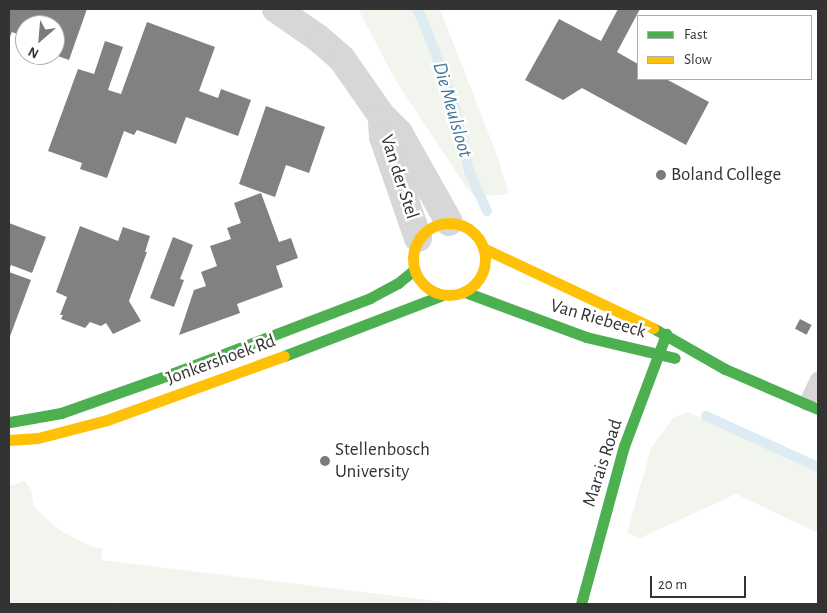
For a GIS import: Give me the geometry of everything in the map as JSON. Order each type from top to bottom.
[{"type":"street","name":"Van der Stel","points":[[276,9],[318,38],[342,60],[381,115],[399,133],[449,222]]},
{"type":"street","name":"Van der Stel","points":[[381,115],[383,137],[418,238]]},
{"type":"street","points":[[449,222],[470,229],[478,237],[484,248],[484,268],[480,278],[465,292],[440,296],[427,288],[414,270],[412,259],[418,238],[427,229],[449,222]]},
{"type":"street","name":"Van Riebeeck","points":[[484,248],[632,316],[725,369],[813,406]]},
{"type":"street","name":"Jonkershoek Rd","points":[[9,422],[35,420],[61,413],[174,373],[370,298],[398,283],[414,270]]},
{"type":"street","name":"Van Riebeeck","points":[[465,292],[586,336],[725,369]]},
{"type":"street","name":"Jonkershoek Rd","points":[[9,440],[38,438],[107,420],[364,327],[440,296]]},
{"type":"street","name":"Marais Road","points":[[581,604],[624,446],[666,334]]},
{"type":"lane","points":[[813,406],[818,379]]},
{"type":"shaded area","points":[[358,9],[440,9],[498,158],[508,192],[503,195],[474,196],[466,187],[396,81]]},
{"type":"shaded area","points":[[688,412],[818,471],[818,533],[736,494],[640,538],[627,533],[651,448],[673,418]]},
{"type":"shaded area","points":[[25,481],[31,491],[34,507],[59,530],[88,545],[103,549],[101,560],[461,604],[122,604],[118,602],[115,604],[9,604],[9,486]]},
{"type":"building","points":[[9,9],[87,9],[69,60],[65,59],[65,15],[15,15],[15,33],[12,32],[9,39]]},
{"type":"building","points":[[618,9],[640,9],[617,52],[637,63],[637,80],[668,80],[709,102],[686,145],[582,88],[563,100],[525,80],[559,19],[601,41]]},
{"type":"building","points":[[147,22],[215,47],[199,91],[218,98],[221,89],[251,100],[238,136],[186,117],[176,144],[137,130],[134,135],[124,131],[107,178],[80,169],[82,163],[48,151],[78,69],[94,74],[105,41],[123,47],[108,90],[121,94]]},
{"type":"building","points":[[266,106],[325,127],[309,173],[286,165],[275,197],[239,184]]},
{"type":"building","points":[[261,193],[279,242],[291,238],[298,258],[276,266],[283,287],[237,304],[240,313],[179,335],[194,290],[206,286],[201,272],[217,266],[210,246],[231,239],[227,228],[241,223],[234,203]]},
{"type":"building","points":[[9,223],[46,237],[32,273],[11,265],[9,270]]},
{"type":"building","points":[[80,226],[118,241],[123,227],[150,236],[145,252],[147,252],[129,301],[141,321],[113,334],[106,323],[101,326],[90,322],[85,328],[61,319],[63,315],[60,315],[67,297],[56,292]]},
{"type":"building","points":[[173,237],[193,245],[180,279],[184,280],[174,307],[150,298]]},
{"type":"building","points":[[9,272],[31,280],[9,339]]},
{"type":"building","points":[[800,319],[812,325],[807,335],[795,329]]},
{"type":"waterway","name":"Die Meulsloot","points":[[416,9],[422,18],[453,100],[469,171],[487,211]]},
{"type":"waterway","name":"Die Meulsloot","points":[[706,416],[818,467]]},
{"type":"traffic: fast","points":[[10,422],[61,413],[174,373],[370,298],[398,283],[414,270]]},
{"type":"traffic: fast","points":[[465,292],[586,337],[675,358]]},
{"type":"traffic: fast","points":[[284,356],[440,296]]},
{"type":"traffic: fast","points":[[653,328],[725,369],[818,409]]},
{"type":"traffic: fast","points":[[581,604],[624,446],[666,334]]},
{"type":"traffic: slow","points":[[456,223],[475,233],[483,245],[485,259],[483,273],[475,285],[463,293],[442,295],[423,285],[415,273],[413,252],[423,233],[435,225],[456,223]]},
{"type":"traffic: slow","points":[[483,248],[653,328]]},
{"type":"traffic: slow","points":[[9,440],[38,438],[107,420],[284,356]]},
{"type":"place","name":"Boland College","points":[[661,175]]},
{"type":"place","name":"Stellenbosch University","points":[[325,461]]}]
